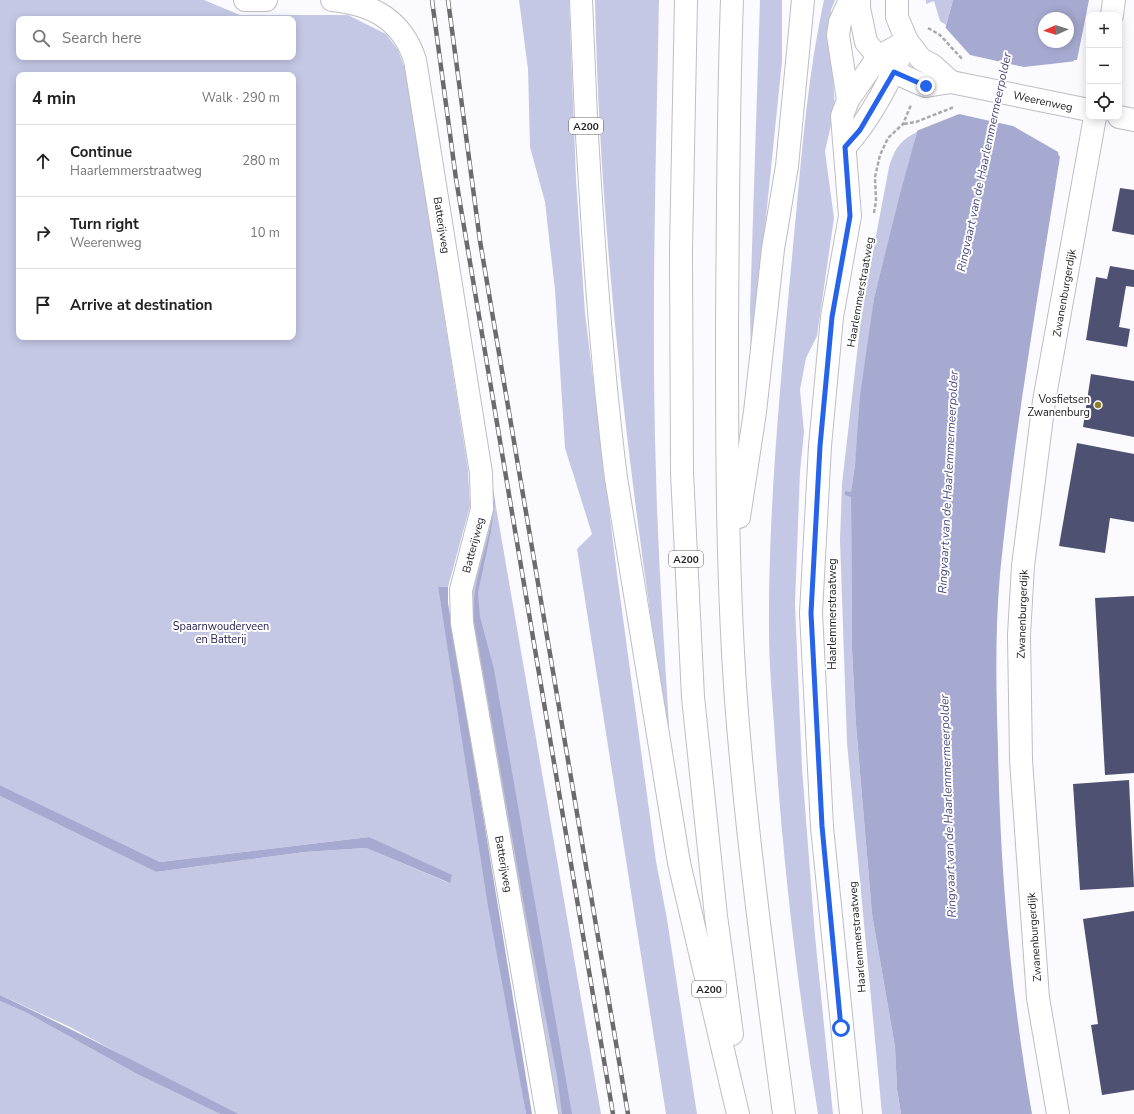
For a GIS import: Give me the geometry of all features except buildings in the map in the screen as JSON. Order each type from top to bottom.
[{"type":"main road","points":[[245,0],[266,0]]},
{"type":"main road","name":"Batterijweg","points":[[332,0],[365,6],[388,19],[405,36],[415,60],[481,473],[482,509],[461,590],[462,623],[547,1114]]},
{"type":"main road","name":"A200","points":[[581,0],[586,117],[595,252],[609,419],[616,478],[679,863],[738,1114]]},
{"type":"main road","name":"A200","points":[[686,0],[682,250],[682,474],[693,697],[716,916],[744,1114]]},
{"type":"main road","points":[[732,0],[729,86],[727,420],[730,575],[737,711],[755,898],[784,1114]]},
{"type":"main road","points":[[730,575],[755,412],[773,249],[787,166],[803,0]]},
{"type":"main road","name":"Haarlemmerstraatweg","points":[[848,100],[838,35],[840,22],[850,0]]},
{"type":"main road","points":[[859,0],[859,8],[866,42],[888,69],[894,72],[929,75]]},
{"type":"main road","points":[[897,0],[897,18],[907,40],[921,59],[929,75]]},
{"type":"main road","points":[[1112,12],[1114,0]]},
{"type":"main road","points":[[845,147],[860,130],[894,72],[907,40]]},
{"type":"main road","name":"Haarlemmerstraatweg","points":[[851,1114],[822,826],[811,613],[820,446],[832,317],[850,216],[842,116],[848,100],[878,57],[907,40]]},
{"type":"main road","name":"Weerenweg","points":[[929,75],[951,82],[1079,109]]},
{"type":"main road","points":[[1122,118],[1134,120]]},
{"type":"main road","name":"Zwanenburgerdijk","points":[[1058,1114],[1038,998],[1021,760],[1019,635],[1024,566],[1044,401],[1094,120]]},
{"type":"path","points":[[928,28],[940,36]]},
{"type":"path","points":[[873,216],[876,201],[875,176],[880,155],[888,138],[903,124],[916,122]]},
{"type":"green space","name":"Spaarnwouderveen en Batterij","points":[[0,0],[204,0],[240,15],[348,15],[386,34],[398,50],[406,72],[468,470],[470,506],[448,587],[438,587],[526,1114],[239,1114],[131,1060],[70,1027],[0,995],[0,796],[156,872],[305,852],[366,848],[449,883],[369,837],[160,862],[0,785]]},
{"type":"green space","points":[[519,0],[569,0],[576,179],[585,313],[617,574],[656,861],[667,919],[697,1114],[666,1114],[577,549],[592,534],[565,448],[555,290],[545,202],[530,147],[528,69]]},
{"type":"green space","points":[[595,0],[659,0],[654,237],[654,356],[658,537],[669,725],[667,726],[653,636],[629,455],[619,364],[603,182]]},
{"type":"green space","points":[[760,0],[782,0],[782,61],[751,364],[750,310]]},
{"type":"green space","points":[[824,0],[835,0],[831,10],[830,30],[835,108],[825,151],[834,218],[817,336],[806,358],[800,390],[804,432],[800,472],[795,604],[802,768],[815,936],[833,1114],[818,1114],[804,1021],[782,834],[770,673],[769,633],[770,542],[783,359],[800,167],[812,66]]},
{"type":"green space","points":[[926,0],[953,0],[946,25],[940,21],[934,1],[926,4]]},
{"type":"green space","points":[[917,132],[874,298],[855,465],[851,492],[845,495],[851,496],[852,650],[856,725],[872,914],[895,1047],[897,1089],[901,1114],[882,1114],[847,743],[840,540],[842,484],[862,310],[889,167],[898,146]]},
{"type":"green space","points":[[495,501],[601,1114],[556,1114],[468,602],[492,503]]},
{"type":"green space","points":[[0,1001],[27,1013],[137,1074],[220,1114],[0,1114]]},
{"type":"water","points":[[415,0],[495,501],[491,531],[478,593],[480,617],[494,669],[572,1114],[562,1114],[557,1076],[525,911],[474,621],[475,591],[489,530],[494,500]]},
{"type":"water","name":"Ringvaart van de Haarlemmermeerpolder","points":[[953,0],[1089,0],[1077,60],[1074,60],[1058,154],[1060,157],[1012,469],[998,595],[996,661],[999,794],[1004,886],[1018,1023],[1032,1114],[901,1114],[897,1089],[895,1047],[872,914],[856,725],[852,650],[851,497],[845,495],[845,491],[851,492],[855,465],[860,396],[874,298],[900,194]]},
{"type":"water","points":[[438,587],[448,587],[448,603],[532,1114],[526,1114],[488,906]]},
{"type":"water","points":[[0,785],[160,862],[369,837],[452,875],[450,883],[366,848],[305,852],[156,872],[0,796]]},
{"type":"water","points":[[0,995],[239,1114],[220,1114],[137,1074],[27,1013],[0,1001]]},
{"type":"pier","points":[[944,26],[970,55],[1024,67],[1077,61],[1060,153],[1013,126],[959,114],[914,132]]},
{"type":"railway","points":[[432,0],[456,179],[613,1114]]},
{"type":"railway","points":[[448,0],[480,241],[628,1114]]},
{"type":"place","name":"Vosfietsen Zwanenburg","points":[[1098,405]]},
{"type":"route","points":[[841,1028],[822,826],[811,613],[820,446],[832,317],[850,216],[845,147],[860,130],[894,72],[926,86]]}]
